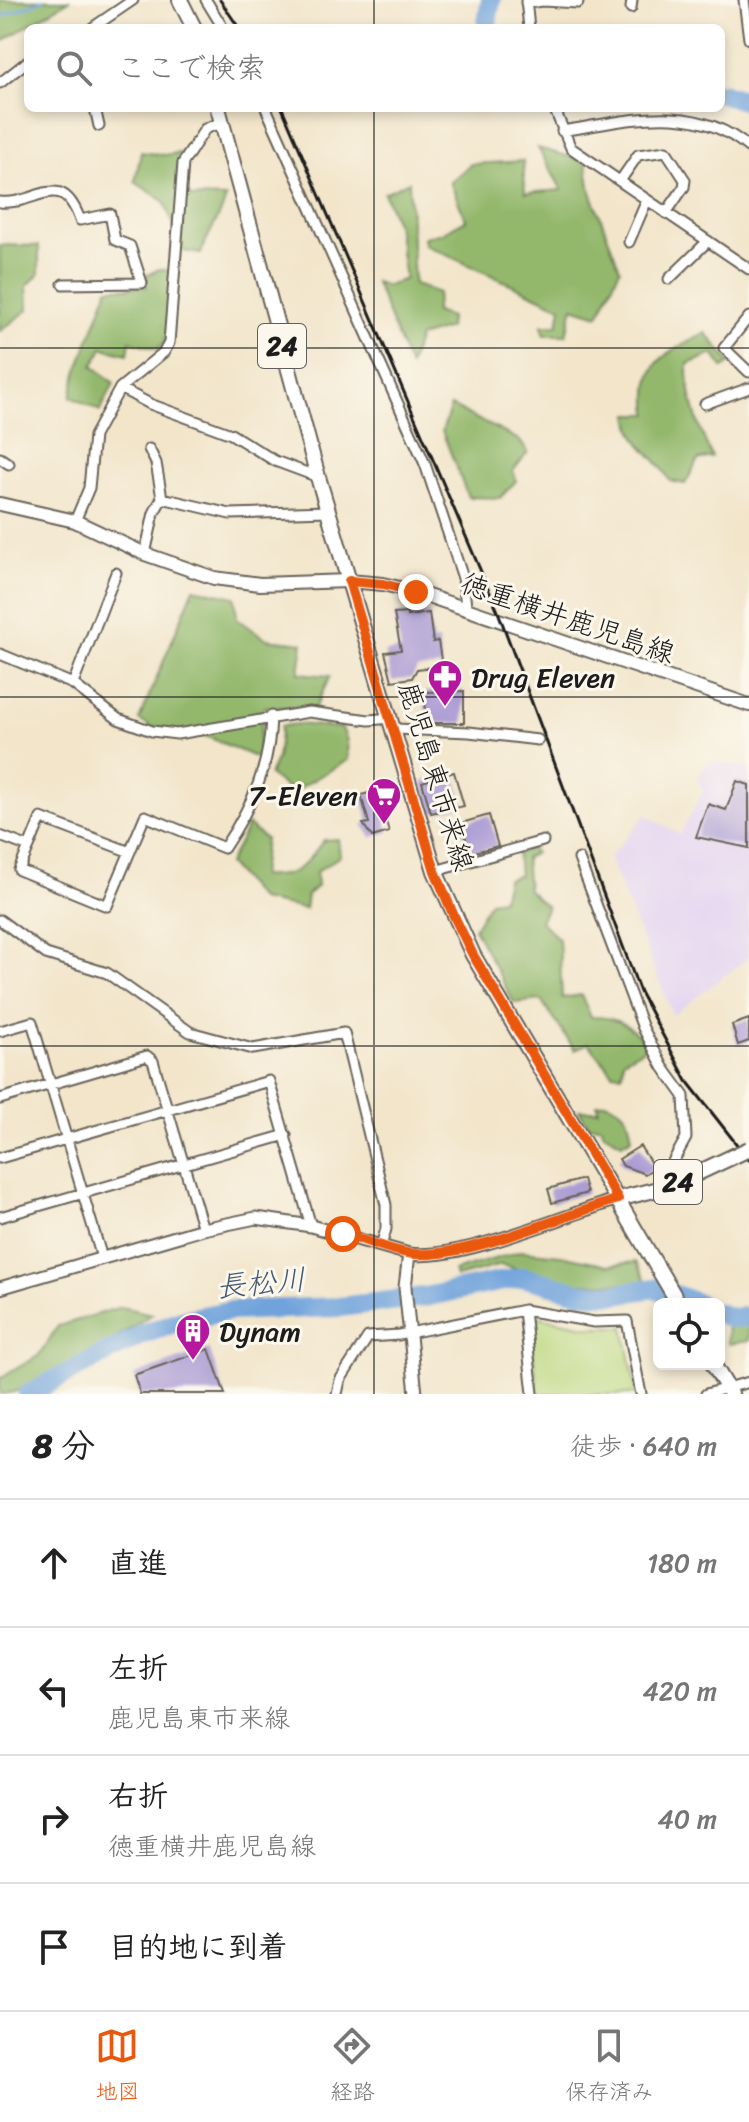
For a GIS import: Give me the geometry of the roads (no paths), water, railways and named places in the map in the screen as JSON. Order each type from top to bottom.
[{"type":"main road","points":[[180,0],[192,24]]},
{"type":"main road","name":"鹿児島東市来線","points":[[220,115],[318,477],[435,871],[473,955],[675,1298]]},
{"type":"main road","name":"徳重横井鹿児島線","points":[[0,504],[75,521],[193,573],[236,582],[349,581],[383,584],[466,607],[749,705]]},
{"type":"main road","name":"24","points":[[618,1199],[670,1186],[749,1149]]},
{"type":"main road","points":[[717,1370],[729,1391]]},
{"type":"street","points":[[98,24],[133,0]]},
{"type":"street","points":[[206,0],[221,24]]},
{"type":"street","points":[[744,0],[749,39]]},
{"type":"street","points":[[529,24],[526,2],[578,3]]},
{"type":"street","points":[[0,83],[24,64]]},
{"type":"street","points":[[96,112],[99,126]]},
{"type":"street","points":[[268,112],[425,464],[463,578],[466,607]]},
{"type":"street","points":[[555,112],[571,148],[708,241],[747,263]]},
{"type":"street","points":[[75,521],[89,488],[94,436],[120,388],[164,352],[169,343],[183,163],[205,129],[220,115]]},
{"type":"street","points":[[562,131],[677,116],[706,123],[737,138],[749,148]]},
{"type":"street","points":[[620,181],[638,155],[666,151],[685,180],[684,187],[666,213]]},
{"type":"street","points":[[0,202],[12,203],[50,191],[65,194],[73,202],[80,220],[110,214],[115,240],[130,246],[142,283],[63,284]]},
{"type":"street","points":[[629,242],[647,200]]},
{"type":"street","points":[[669,279],[708,241]]},
{"type":"street","points":[[749,317],[724,348],[749,372]]},
{"type":"street","points":[[120,388],[150,404],[231,434],[275,461],[318,477]]},
{"type":"street","points":[[705,404],[749,388]]},
{"type":"street","points":[[145,554],[154,513],[162,498],[156,463],[149,449]]},
{"type":"street","points":[[162,498],[230,514],[328,511]]},
{"type":"street","points":[[73,684],[116,573]]},
{"type":"street","points":[[0,654],[73,684],[118,719],[152,731],[177,734],[309,712],[538,740]]},
{"type":"street","points":[[130,852],[41,818],[19,870],[107,906],[130,852],[145,816],[224,848],[252,804],[270,751],[271,716]]},
{"type":"street","points":[[0,836],[29,847]]},
{"type":"street","points":[[435,871],[543,841]]},
{"type":"street","points":[[579,859],[643,1028],[663,1067],[684,1096],[686,1138],[665,1176],[670,1186]]},
{"type":"street","points":[[0,920],[46,954],[107,973],[190,1032],[253,1049],[344,1033],[386,1205],[386,1229],[382,1243]]},
{"type":"street","points":[[0,1031],[32,1022],[102,1258]]},
{"type":"street","points":[[0,1099],[147,1056],[153,1061],[203,1229]]},
{"type":"street","points":[[0,1158],[269,1081],[311,1226]]},
{"type":"street","points":[[0,1217],[286,1135]]},
{"type":"street","points":[[0,1288],[203,1229],[256,1218],[311,1226],[382,1243],[409,1254],[443,1252],[492,1241],[618,1199]]},
{"type":"street","points":[[409,1254],[405,1287],[416,1394]]},
{"type":"street","points":[[524,1310],[533,1394]]},
{"type":"street","points":[[337,1394],[340,1380],[368,1337],[524,1310],[594,1322],[627,1321],[641,1394]]},
{"type":"street","points":[[706,1394],[729,1391],[749,1382]]},
{"type":"waterway","points":[[0,17],[43,0]]},
{"type":"waterway","points":[[487,24],[491,0]]},
{"type":"waterway","points":[[725,94],[749,102]]},
{"type":"waterway","name":"長松川","points":[[28,1394],[143,1334],[182,1320],[228,1311],[339,1307],[424,1297],[523,1277],[582,1293],[615,1294],[655,1288],[683,1298]]},
{"type":"waterway","name":"長松川","points":[[725,1316],[749,1317]]},
{"type":"railway","points":[[220,0],[236,24]]},
{"type":"railway","points":[[284,112],[497,609],[640,992],[687,1081],[749,1160]]},
{"type":"place","name":"Drug Eleven","points":[[445,708]]},
{"type":"place","name":"7-Eleven","points":[[384,826]]},
{"type":"place","name":"Dynam","points":[[193,1362]]}]
